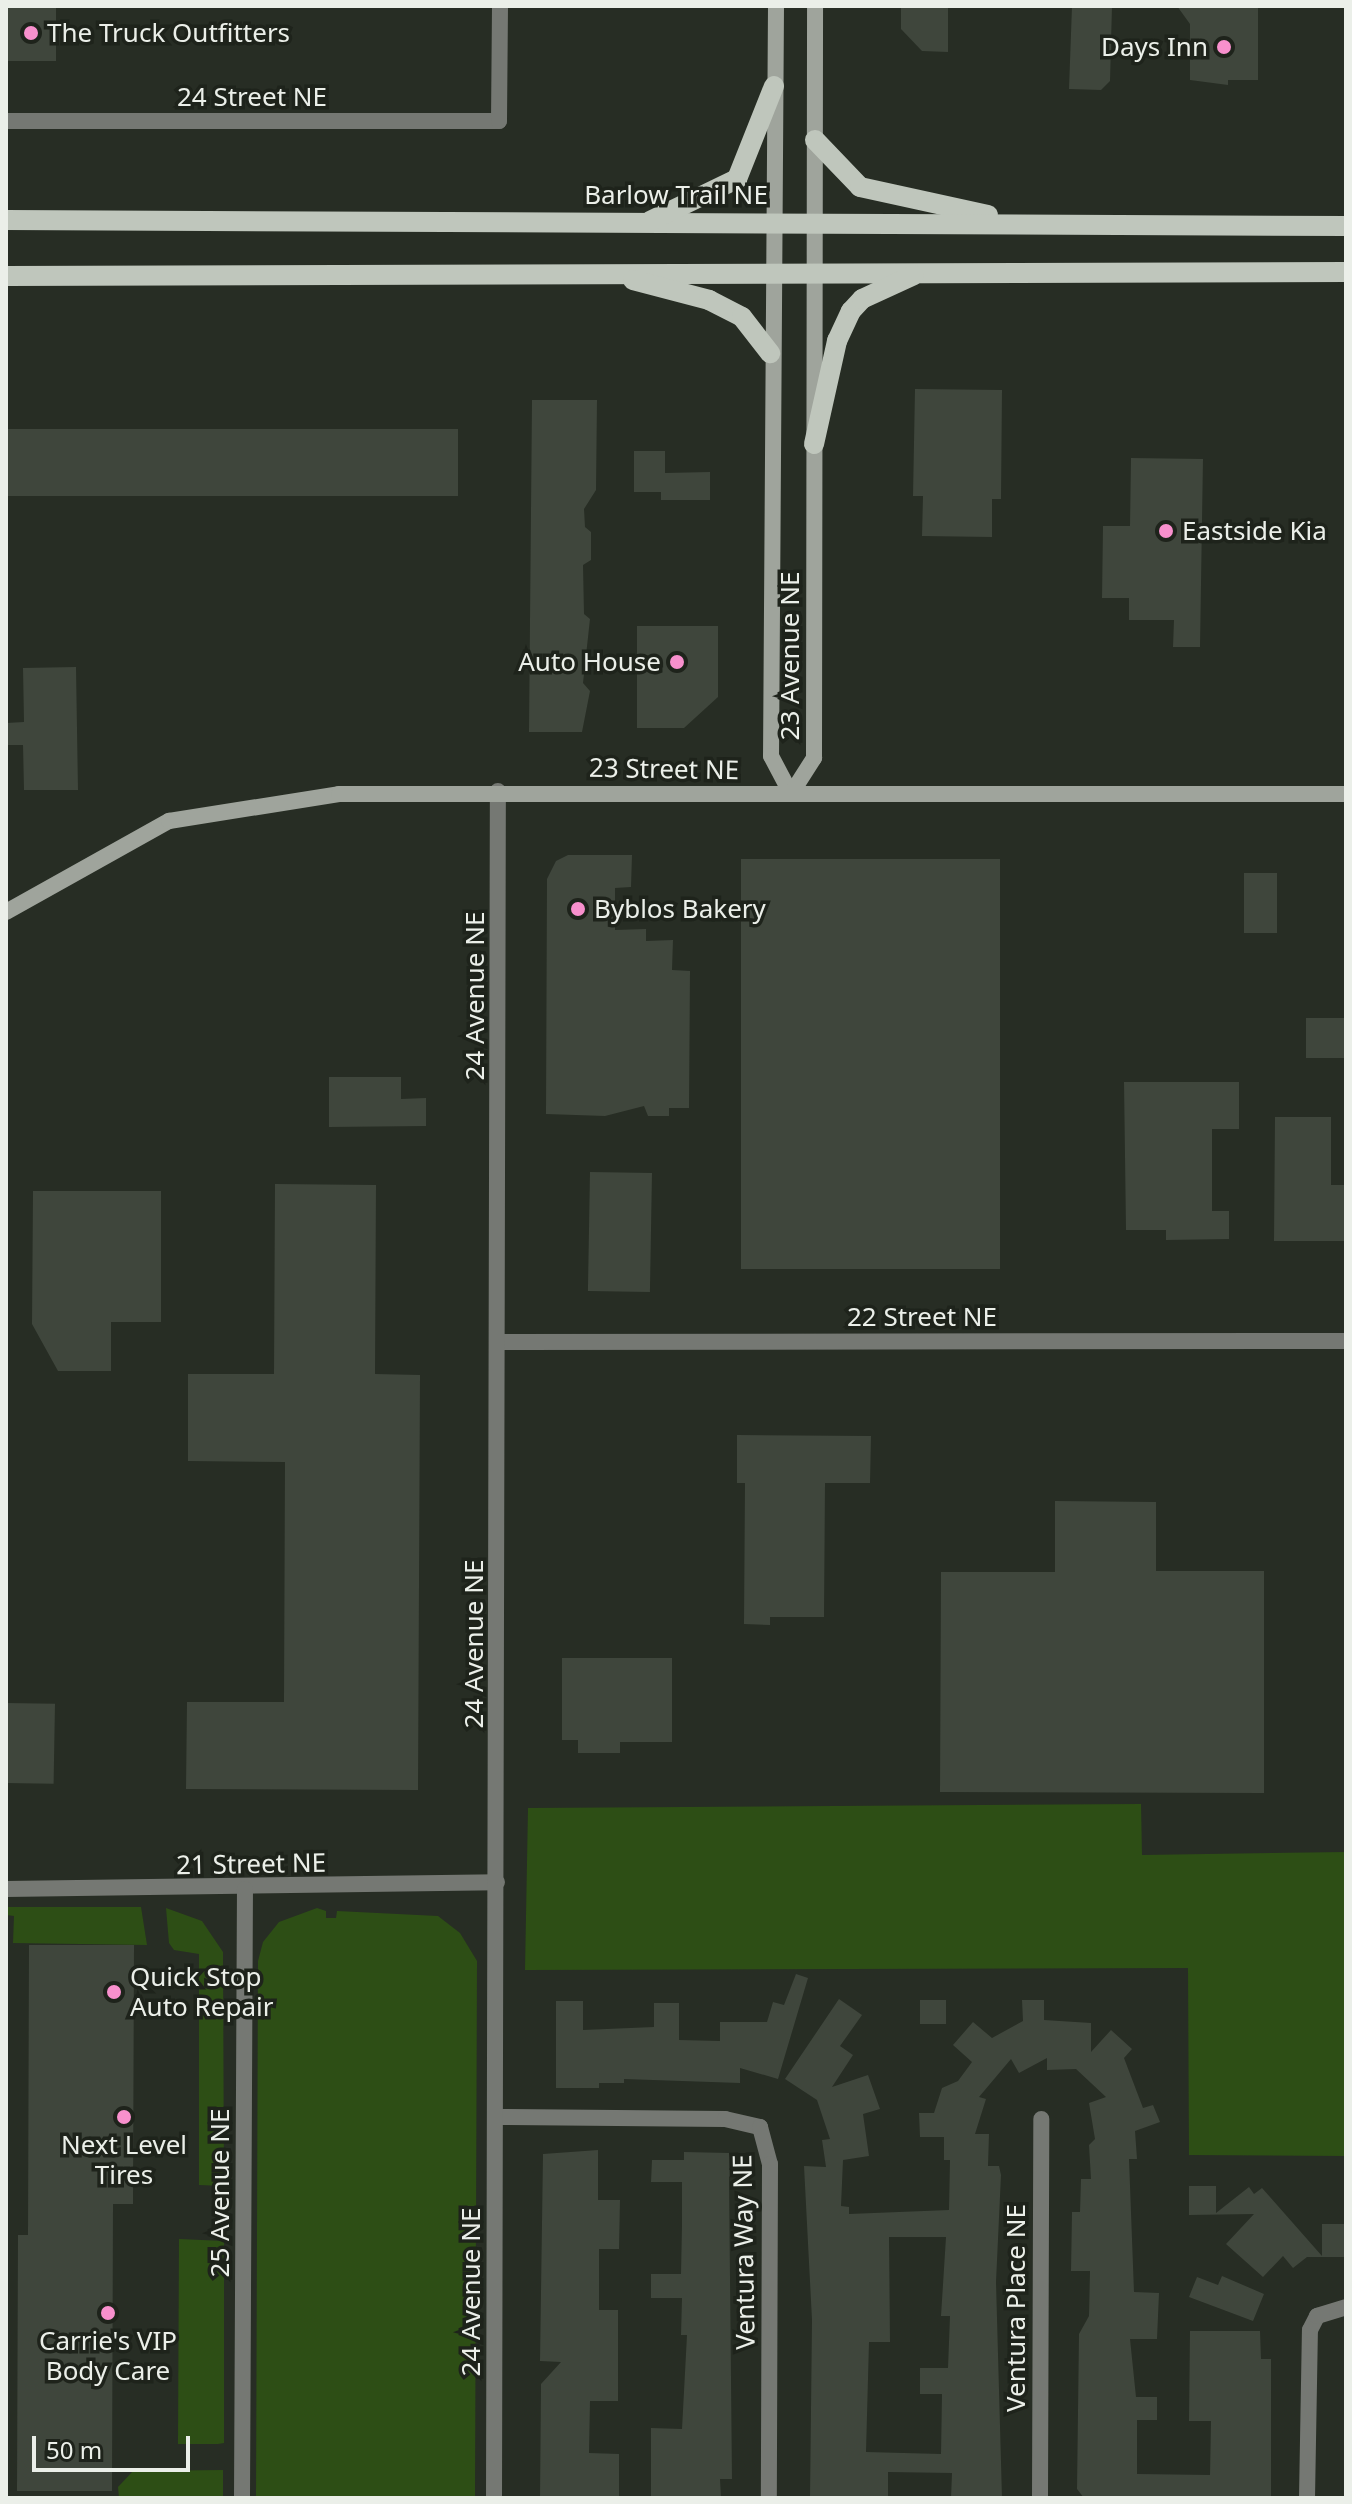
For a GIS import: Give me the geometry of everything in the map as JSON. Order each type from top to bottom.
[{"type":"main road","points":[[650,221],[737,179],[774,86]]},
{"type":"main road","points":[[815,140],[848,178],[880,195],[1047,226]]},
{"type":"main road","name":"Barlow Trail NE","points":[[6,220],[813,221],[1047,226],[1346,226]]},
{"type":"main road","points":[[814,444],[837,341],[851,311],[862,299],[921,272]]},
{"type":"main road","points":[[6,276],[1346,272]]},
{"type":"main road","points":[[606,273],[709,300],[742,317],[770,353]]},
{"type":"street","name":"24 Street NE","points":[[6,121],[499,121],[500,6]]},
{"type":"street","name":"23 Avenue NE","points":[[776,6],[770,353],[771,756],[791,794],[814,758],[812,272],[815,6]]},
{"type":"street","name":"23 Street NE","points":[[6,912],[169,821],[339,794],[498,791],[1346,794]]},
{"type":"street","name":"24 Avenue NE","points":[[494,2498],[498,791]]},
{"type":"street","name":"22 Street NE","points":[[499,1342],[1346,1341]]},
{"type":"street","name":"21 Street NE","points":[[6,1889],[245,1889],[497,1882]]},
{"type":"street","name":"25 Avenue NE","points":[[242,2498],[245,1889]]},
{"type":"street","name":"Ventura Way NE","points":[[496,2117],[725,2119],[760,2127],[770,2164],[769,2498]]},
{"type":"street","name":"Ventura Place NE","points":[[1040,2498],[1041,2119]]},
{"type":"street","points":[[1307,2498],[1310,2330],[1317,2316],[1346,2307]]},
{"type":"green space","points":[[1141,1804],[1142,1855],[1346,1852],[1346,2156],[1189,2155],[1188,1968],[525,1970],[528,1808]]},
{"type":"green space","points":[[6,1907],[141,1907],[147,1945],[13,1943],[14,1916],[6,1915]]},
{"type":"green space","points":[[166,1908],[202,1921],[223,1952],[224,2186],[199,2185],[199,1954],[174,1950],[169,1943]]},
{"type":"green space","points":[[317,1908],[326,1911],[326,1918],[336,1918],[337,1911],[438,1916],[460,1933],[477,1961],[475,2498],[256,2498],[258,1961],[263,1942],[279,1922]]},
{"type":"green space","points":[[179,2239],[224,2241],[224,2443],[178,2444]]},
{"type":"green space","points":[[223,2470],[223,2498],[119,2498],[118,2487],[133,2471]]},
{"type":"building","name":"The Truck Outfitters","points":[[6,6],[56,6],[56,61],[6,61]]},
{"type":"building","points":[[901,6],[948,6],[948,52],[922,51],[901,29]]},
{"type":"building","points":[[1072,6],[1112,6],[1110,81],[1101,90],[1069,89]]},
{"type":"building","name":"Days Inn","points":[[1177,6],[1258,6],[1258,80],[1228,80],[1228,85],[1190,80],[1190,24]]},
{"type":"building","points":[[915,389],[1002,390],[1001,499],[992,499],[992,537],[922,536],[923,496],[913,496]]},
{"type":"building","points":[[532,400],[597,400],[596,490],[584,509],[585,527],[591,532],[591,560],[583,565],[584,614],[590,619],[583,683],[590,691],[582,732],[529,732]]},
{"type":"building","points":[[6,429],[458,429],[458,496],[6,496]]},
{"type":"building","points":[[634,451],[665,451],[665,473],[710,472],[710,500],[661,500],[661,492],[634,492]]},
{"type":"building","points":[[1131,458],[1203,459],[1200,647],[1173,647],[1174,620],[1129,620],[1129,598],[1102,598],[1103,526],[1130,526]]},
{"type":"building","name":"Auto House","points":[[637,626],[718,626],[718,697],[684,728],[637,728]]},
{"type":"building","points":[[76,667],[78,790],[24,790],[23,745],[6,745],[6,723],[24,722],[23,668]]},
{"type":"building","points":[[568,855],[632,855],[631,887],[615,888],[615,930],[646,929],[646,941],[673,940],[672,970],[690,971],[689,1108],[669,1108],[669,1116],[648,1116],[644,1106],[605,1116],[546,1114],[547,879],[556,861]]},
{"type":"building","points":[[741,859],[1000,859],[1000,1269],[741,1269]]},
{"type":"building","points":[[1244,873],[1277,873],[1277,933],[1244,933]]},
{"type":"building","points":[[1306,1018],[1346,1018],[1346,1058],[1306,1058]]},
{"type":"building","points":[[329,1077],[401,1077],[401,1099],[426,1098],[426,1126],[329,1127]]},
{"type":"building","points":[[1124,1082],[1239,1082],[1239,1129],[1212,1129],[1212,1211],[1229,1211],[1229,1239],[1166,1240],[1166,1230],[1126,1230]]},
{"type":"building","points":[[1275,1117],[1331,1117],[1331,1185],[1346,1185],[1346,1241],[1274,1241]]},
{"type":"building","points":[[590,1172],[652,1173],[650,1292],[588,1291]]},
{"type":"building","points":[[275,1184],[376,1185],[375,1374],[420,1375],[418,1790],[186,1789],[187,1702],[284,1702],[285,1462],[188,1461],[188,1374],[274,1374]]},
{"type":"building","points":[[33,1191],[161,1191],[161,1322],[111,1322],[111,1371],[58,1371],[32,1324]]},
{"type":"building","points":[[737,1435],[871,1436],[870,1483],[825,1483],[824,1617],[770,1617],[770,1625],[744,1624],[745,1483],[737,1483]]},
{"type":"building","points":[[1055,1501],[1156,1502],[1156,1571],[1264,1571],[1264,1793],[940,1792],[941,1572],[1055,1572]]},
{"type":"building","points":[[562,1658],[672,1658],[672,1742],[620,1742],[620,1753],[578,1753],[578,1740],[562,1740]]},
{"type":"building","points":[[6,1703],[55,1704],[54,1784],[6,1783]]},
{"type":"building","points":[[29,1945],[134,1945],[133,2204],[113,2204],[112,2491],[17,2491],[18,2235],[28,2235]]},
{"type":"building","points":[[796,1974],[808,1978],[778,2079],[740,2068],[740,2083],[624,2079],[624,2083],[599,2083],[599,2088],[556,2088],[556,2001],[583,2001],[583,2030],[654,2027],[654,2003],[679,2003],[679,2040],[720,2041],[720,2022],[767,2022],[773,2002],[784,2005]]},
{"type":"building","points":[[839,1999],[862,2015],[840,2046],[853,2055],[832,2087],[868,2075],[880,2109],[863,2114],[869,2156],[843,2160],[841,2206],[849,2207],[849,2214],[949,2210],[950,2160],[944,2160],[944,2137],[920,2137],[919,2113],[934,2113],[942,2088],[958,2081],[972,2062],[953,2045],[973,2022],[992,2038],[1023,2021],[1022,2000],[1044,2000],[1044,2020],[1091,2023],[1091,2052],[1111,2030],[1132,2049],[1124,2058],[1143,2108],[1153,2105],[1160,2122],[1135,2131],[1137,2159],[1129,2159],[1134,2292],[1159,2293],[1157,2339],[1130,2339],[1136,2397],[1157,2397],[1157,2420],[1137,2420],[1137,2474],[1210,2475],[1211,2421],[1189,2421],[1190,2331],[1260,2331],[1261,2359],[1271,2359],[1271,2498],[1084,2498],[1077,2489],[1079,2334],[1089,2316],[1090,2271],[1071,2271],[1072,2212],[1080,2212],[1081,2179],[1091,2179],[1089,2145],[1095,2139],[1089,2103],[1106,2097],[1076,2069],[1047,2070],[1047,2058],[1019,2073],[1011,2059],[979,2097],[986,2099],[975,2134],[989,2134],[988,2166],[999,2166],[1001,2175],[996,2282],[1002,2498],[951,2498],[952,2473],[888,2472],[888,2498],[810,2497],[812,2320],[804,2166],[826,2167],[822,2140],[830,2139],[817,2100],[785,2079]],"holes":[[[889,2237],[946,2237],[941,2316],[950,2316],[948,2368],[920,2368],[920,2394],[942,2394],[941,2454],[866,2452],[869,2342],[890,2342]]]},
{"type":"building","points":[[920,2000],[946,2000],[946,2024],[920,2024]]},
{"type":"building","points":[[598,2150],[598,2200],[620,2200],[619,2249],[599,2249],[599,2310],[618,2310],[618,2401],[590,2401],[589,2453],[619,2454],[619,2498],[540,2498],[541,2384],[561,2362],[540,2361],[543,2154]]},
{"type":"building","points":[[684,2152],[729,2153],[734,2173],[729,2177],[732,2479],[720,2479],[721,2498],[651,2498],[651,2428],[682,2429],[687,2335],[681,2335],[682,2298],[651,2298],[651,2274],[681,2274],[682,2225],[682,2182],[651,2182],[652,2160],[684,2160]]},
{"type":"building","points":[[1189,2186],[1216,2186],[1216,2213],[1249,2187],[1254,2194],[1262,2188],[1322,2256],[1322,2224],[1346,2224],[1346,2257],[1307,2257],[1293,2268],[1283,2256],[1263,2277],[1226,2244],[1254,2214],[1189,2215]]},
{"type":"building","points":[[1222,2276],[1264,2294],[1253,2321],[1189,2297],[1197,2277],[1218,2285]]},
{"type":"place","name":"The Truck Outfitters","points":[[31,33]]},
{"type":"place","name":"Days Inn","points":[[1224,47]]},
{"type":"place","name":"Eastside Kia","points":[[1166,531]]},
{"type":"place","name":"Auto House","points":[[677,662]]},
{"type":"place","name":"Byblos Bakery","points":[[578,909]]},
{"type":"place","name":"Quick Stop Auto Repair","points":[[114,1992]]},
{"type":"place","name":"Next Level Tires","points":[[124,2117]]},
{"type":"place","name":"Carrie's VIP Body Care","points":[[108,2313]]}]
